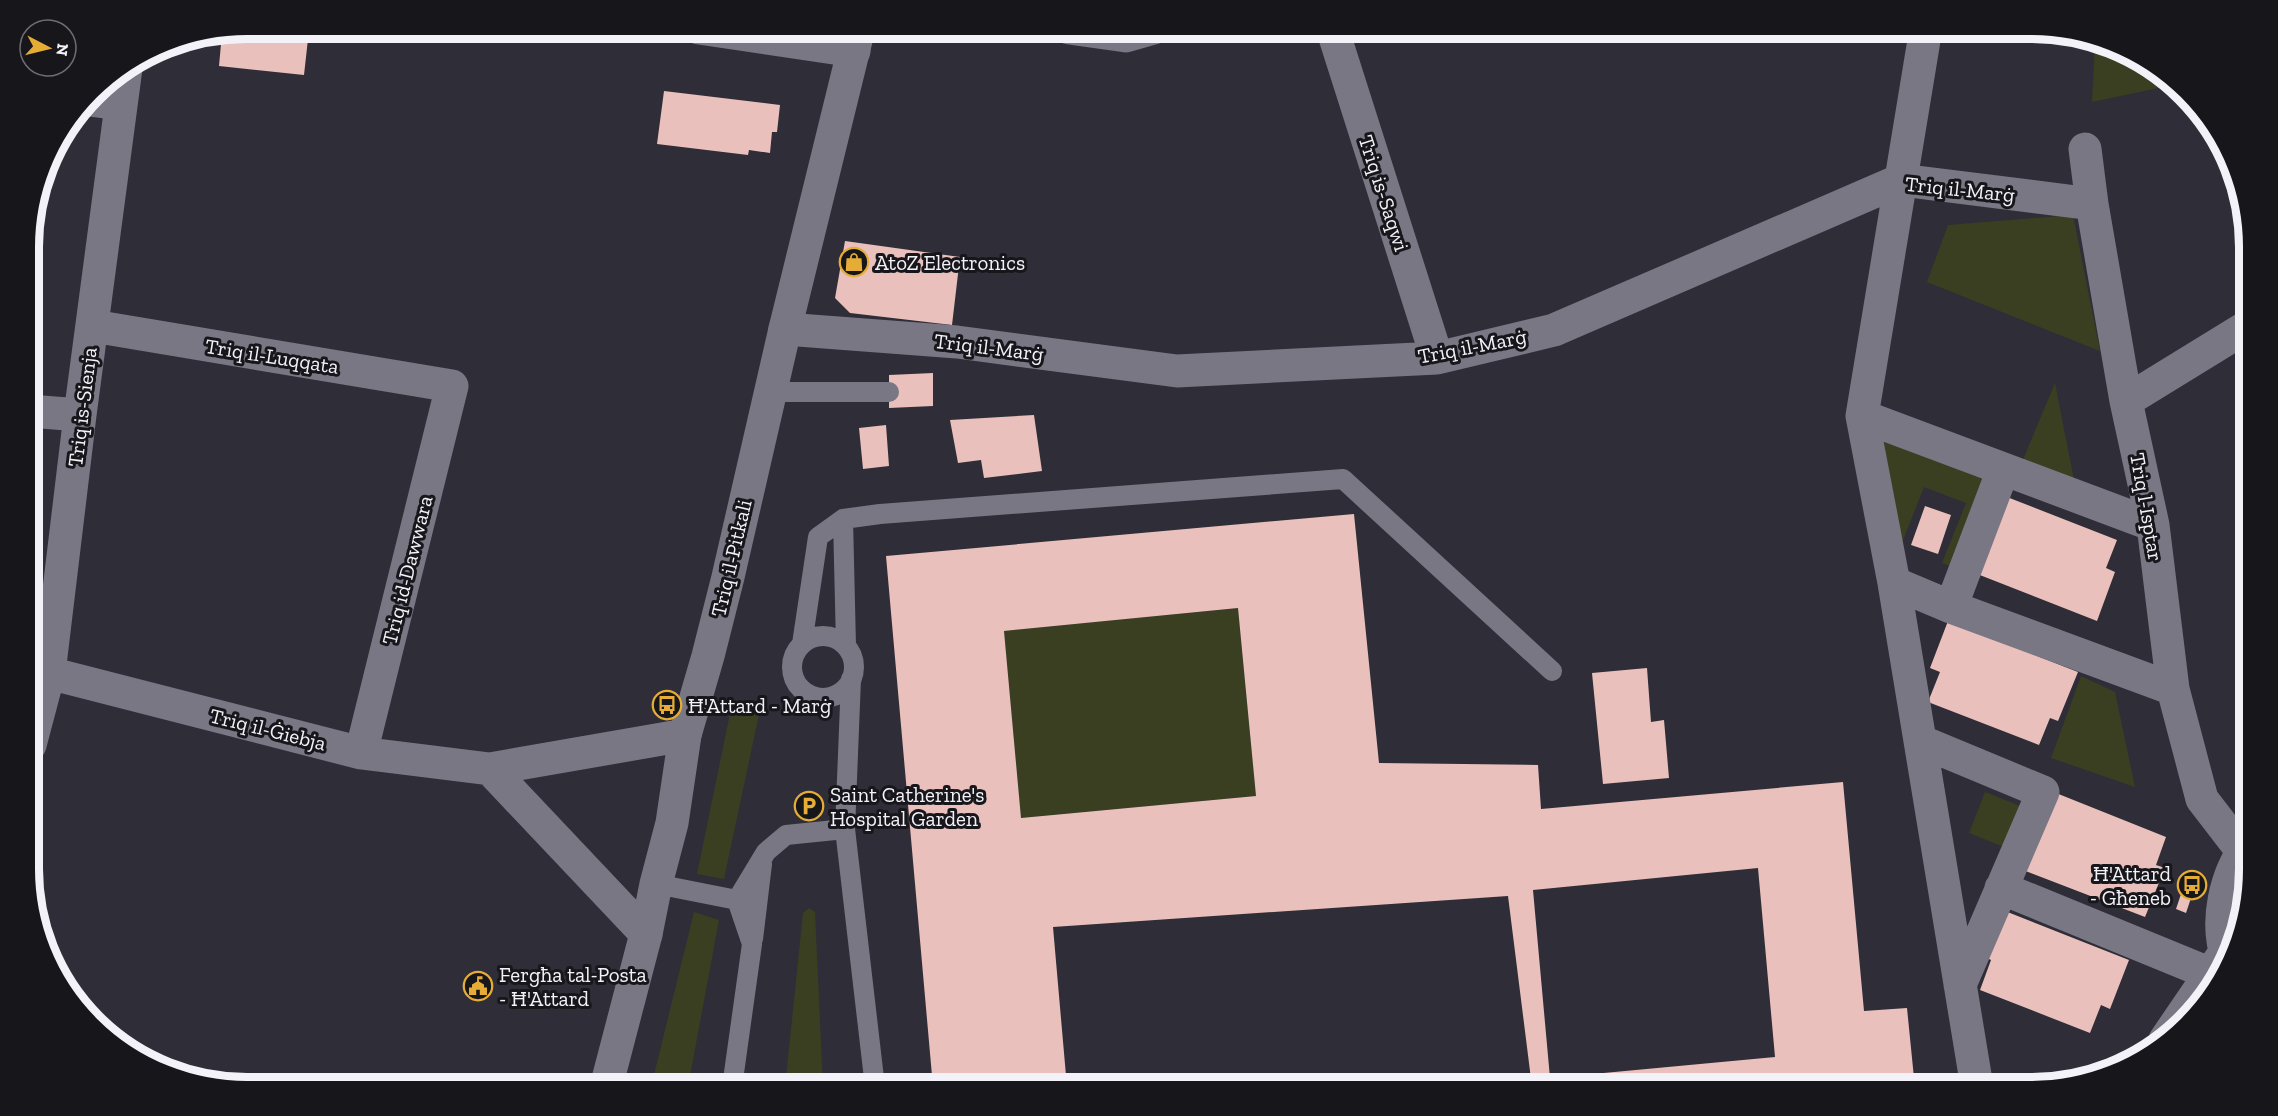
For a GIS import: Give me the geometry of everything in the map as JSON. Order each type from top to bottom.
[{"type":"street","name":"Triq is-Saqwi","points":[[1336,39],[1437,357]]},
{"type":"street","points":[[1924,39],[1862,416],[1894,583],[1975,1077]]},
{"type":"street","name":"Triq il-Pitkali","points":[[609,1077],[672,823],[684,735],[719,611],[785,329],[857,40]]},
{"type":"street","name":"Triq is-Sienja","points":[[39,711],[49,673],[93,327],[105,102],[114,88]]},
{"type":"street","name":"Triq l-Isptar","points":[[2085,149],[2092,204],[2126,401],[2153,525],[2173,689],[2202,799],[2239,839]]},
{"type":"street","name":"Triq il-Marġ","points":[[785,329],[957,342],[1177,371],[1437,357],[1554,330],[1901,180],[2092,204]]},
{"type":"street","name":"Triq il-Luqqata","points":[[93,327],[452,386]]},
{"type":"street","points":[[2126,401],[2239,332]]},
{"type":"street","name":"Triq id-Dawwara","points":[[361,753],[452,386]]},
{"type":"street","points":[[39,412],[80,415]]},
{"type":"street","points":[[1862,416],[2153,525]]},
{"type":"street","points":[[1951,607],[2003,470]]},
{"type":"street","points":[[1894,583],[1951,607],[2173,689]]},
{"type":"street","name":"Triq il-Ġiebja","points":[[49,673],[361,753],[490,769],[684,735]]},
{"type":"street","points":[[1920,741],[2043,792],[1960,985]]},
{"type":"street","points":[[490,769],[646,934]]},
{"type":"street","points":[[2221,953],[2222,918],[2228,883],[2239,861]]},
{"type":"street","points":[[2001,888],[2218,961]]},
{"type":"lane","points":[[770,392],[889,392]]},
{"type":"lane","points":[[851,680],[842,692],[823,699],[804,692],[797,684],[792,669],[795,655],[802,644],[818,537],[843,519],[880,514],[1343,479],[1552,671]]},
{"type":"lane","points":[[843,519],[846,646],[854,665],[851,680],[845,829],[873,1077]]},
{"type":"lane","points":[[802,644],[818,636],[829,637],[846,646]]},
{"type":"lane","points":[[752,945],[737,900],[763,856],[786,835],[845,829]]},
{"type":"lane","points":[[733,1077],[763,856]]},
{"type":"lane","points":[[656,884],[737,900]]},
{"type":"green space","points":[[2095,49],[2123,60],[2147,74],[2163,87],[2092,102]]},
{"type":"green space","points":[[2073,215],[2100,351],[1927,282],[1948,225]]},
{"type":"green space","points":[[2055,383],[2074,480],[2022,462]]},
{"type":"green space","points":[[1883,437],[1987,479],[1952,567],[1942,563],[1966,503],[1924,487],[1902,543]]},
{"type":"green space","points":[[1238,608],[1256,796],[1021,818],[1004,631]]},
{"type":"green space","points":[[2081,676],[2115,692],[2135,787],[2051,758]]},
{"type":"green space","points":[[733,699],[761,705],[724,879],[697,874]]},
{"type":"green space","points":[[1985,792],[2025,808],[2009,849],[1969,833]]},
{"type":"green space","points":[[809,908],[815,912],[823,1077],[786,1077],[803,913]]},
{"type":"green space","points":[[694,912],[719,920],[690,1077],[653,1077]]},
{"type":"building","points":[[308,39],[304,75],[219,66],[221,41]]},
{"type":"building","points":[[664,91],[780,105],[777,132],[772,132],[770,153],[749,150],[748,155],[657,144]]},
{"type":"building","points":[[845,241],[960,257],[952,325],[850,313],[835,298]]},
{"type":"building","points":[[933,373],[933,406],[889,408],[889,375]]},
{"type":"building","points":[[1034,415],[1042,471],[984,478],[981,460],[958,463],[950,420]]},
{"type":"building","points":[[886,425],[889,466],[863,469],[859,428]]},
{"type":"building","points":[[2007,497],[2117,540],[2106,568],[2115,572],[2097,621],[1967,570]]},
{"type":"building","points":[[1925,506],[1951,515],[1938,554],[1911,545]]},
{"type":"building","points":[[1354,514],[1379,763],[1538,765],[1541,809],[1843,782],[1864,1011],[1907,1008],[1914,1077],[1561,1077],[1775,1057],[1758,868],[1533,890],[1550,1077],[1531,1077],[1508,896],[1053,927],[1066,1077],[932,1077],[886,556]],"holes":[[[1238,608],[1256,796],[1021,818],[1004,631]]]},
{"type":"building","points":[[1948,621],[2078,672],[2058,721],[2050,718],[2039,745],[1928,702],[1940,672],[1930,668]]},
{"type":"building","points":[[1647,668],[1651,722],[1664,720],[1669,778],[1603,784],[1592,673]]},
{"type":"building","points":[[2056,793],[2166,837],[2156,865],[2165,868],[2145,917],[2015,867]]},
{"type":"building","points":[[2182,891],[2192,895],[2186,913],[2176,909]]},
{"type":"building","points":[[2000,909],[2129,960],[2110,1009],[2101,1005],[2090,1033],[1980,990],[1991,960],[1981,955]]},
{"type":"place","name":"AtoZ Electronics","points":[[854,262]]},
{"type":"place","name":"Ħ'Attard - Marġ","points":[[667,705]]},
{"type":"place","name":"Saint Catherine's Hospital Garden","points":[[809,806]]},
{"type":"place","name":"Ħ'Attard - Għeneb","points":[[2192,885]]},
{"type":"place","name":"Fergħa tal-Posta - Ħ'Attard","points":[[478,986]]}]
